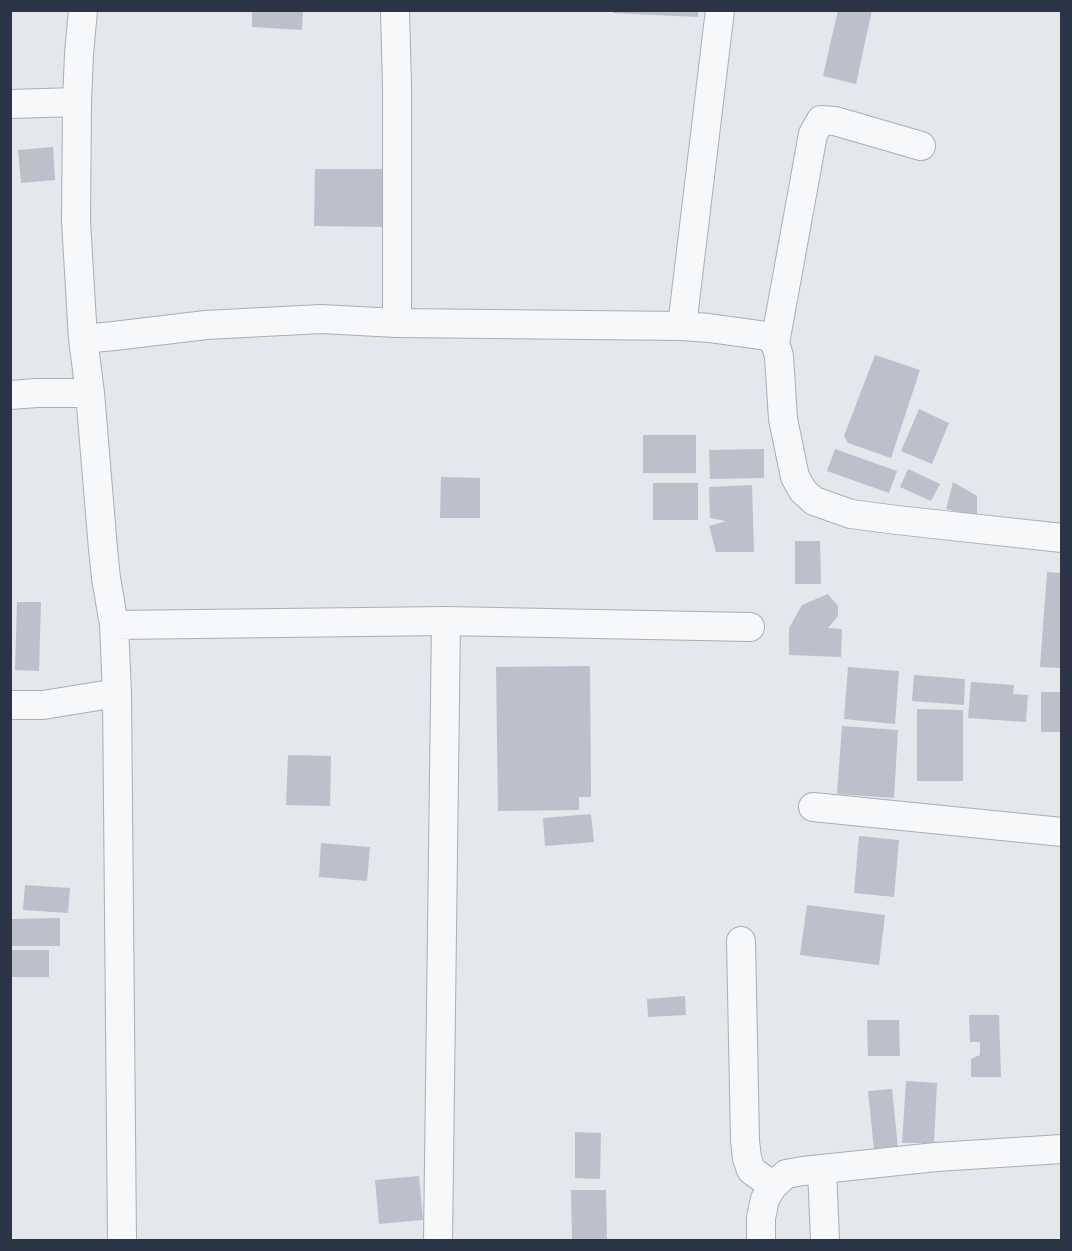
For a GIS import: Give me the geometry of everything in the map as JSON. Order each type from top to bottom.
[{"type":"street","points":[[83,10],[77,102],[76,221],[83,339],[106,578],[114,625],[117,693],[122,1240]]},
{"type":"street","points":[[395,10],[398,87],[398,323]]},
{"type":"street","points":[[682,326],[720,10]]},
{"type":"street","points":[[10,104],[77,102]]},
{"type":"street","points":[[921,146],[835,121],[821,120],[813,134],[775,343],[779,356],[783,419],[795,477],[803,492],[814,501],[851,513],[1062,538]]},
{"type":"street","points":[[83,339],[206,325],[321,319],[398,323],[682,326],[767,336],[775,343]]},
{"type":"street","points":[[10,395],[90,393]]},
{"type":"street","points":[[114,625],[446,621],[750,627]]},
{"type":"street","points":[[438,1240],[446,621]]},
{"type":"street","points":[[10,705],[44,705],[117,693]]},
{"type":"street","points":[[813,807],[1062,832]]},
{"type":"street","points":[[741,942],[747,1158],[751,1170],[773,1186]]},
{"type":"street","points":[[761,1240],[761,1218],[765,1199],[773,1186],[786,1174],[936,1157],[1062,1149]]},
{"type":"street","points":[[822,1169],[825,1240]]},
{"type":"building","points":[[252,10],[303,10],[302,30],[252,27]]},
{"type":"building","points":[[613,10],[698,10],[698,17],[613,13]]},
{"type":"building","points":[[838,10],[872,10],[856,84],[823,76]]},
{"type":"building","points":[[53,147],[55,180],[21,183],[18,150]]},
{"type":"building","points":[[315,169],[383,169],[383,227],[314,226]]},
{"type":"building","points":[[875,355],[920,370],[891,458],[848,443],[844,436]]},
{"type":"building","points":[[919,409],[949,423],[932,464],[901,451]]},
{"type":"building","points":[[643,435],[696,435],[696,473],[643,473]]},
{"type":"building","points":[[764,449],[764,478],[710,479],[709,450]]},
{"type":"building","points":[[835,449],[897,471],[889,493],[827,471]]},
{"type":"building","points":[[908,469],[940,484],[931,501],[900,487]]},
{"type":"building","points":[[441,477],[480,478],[480,518],[440,518]]},
{"type":"building","points":[[953,482],[977,496],[977,516],[946,509]]},
{"type":"building","points":[[653,483],[698,483],[698,520],[653,520]]},
{"type":"building","points":[[752,485],[754,552],[716,552],[709,526],[726,521],[710,518],[709,487]]},
{"type":"building","points":[[795,541],[820,541],[821,584],[795,584]]},
{"type":"building","points":[[1047,572],[1062,573],[1062,668],[1040,667]]},
{"type":"building","points":[[828,594],[838,606],[838,616],[828,628],[842,629],[841,657],[789,655],[789,628],[802,605]]},
{"type":"building","points":[[17,602],[41,602],[39,671],[15,670]]},
{"type":"building","points":[[590,666],[591,797],[579,797],[579,810],[498,811],[496,667]]},
{"type":"building","points":[[848,667],[899,671],[895,724],[844,719]]},
{"type":"building","points":[[914,675],[965,679],[964,705],[912,701]]},
{"type":"building","points":[[971,682],[1014,685],[1013,694],[1028,695],[1026,722],[968,718]]},
{"type":"building","points":[[1041,692],[1062,692],[1062,732],[1041,732]]},
{"type":"building","points":[[917,709],[963,710],[963,781],[917,781]]},
{"type":"building","points":[[842,726],[898,730],[894,798],[837,794]]},
{"type":"building","points":[[288,755],[331,756],[330,806],[286,805]]},
{"type":"building","points":[[591,814],[594,842],[545,846],[543,818]]},
{"type":"building","points":[[859,836],[899,840],[894,897],[854,893]]},
{"type":"building","points":[[321,843],[370,847],[367,881],[319,877]]},
{"type":"building","points":[[25,885],[70,888],[68,913],[23,910]]},
{"type":"building","points":[[807,905],[885,915],[879,965],[800,955]]},
{"type":"building","points":[[60,918],[60,946],[10,946],[10,919]]},
{"type":"building","points":[[10,950],[49,950],[49,977],[10,977]]},
{"type":"building","points":[[685,996],[686,1015],[648,1017],[647,999]]},
{"type":"building","points":[[969,1015],[999,1015],[1001,1077],[971,1077],[971,1059],[980,1055],[980,1042],[970,1042]]},
{"type":"building","points":[[867,1020],[899,1020],[900,1056],[868,1056]]},
{"type":"building","points":[[906,1081],[937,1083],[934,1143],[902,1143]]},
{"type":"building","points":[[892,1089],[898,1148],[874,1150],[868,1091]]},
{"type":"building","points":[[575,1132],[601,1133],[600,1179],[575,1178]]},
{"type":"building","points":[[419,1176],[423,1220],[379,1224],[375,1180]]},
{"type":"building","points":[[571,1190],[606,1190],[607,1240],[572,1240]]}]
